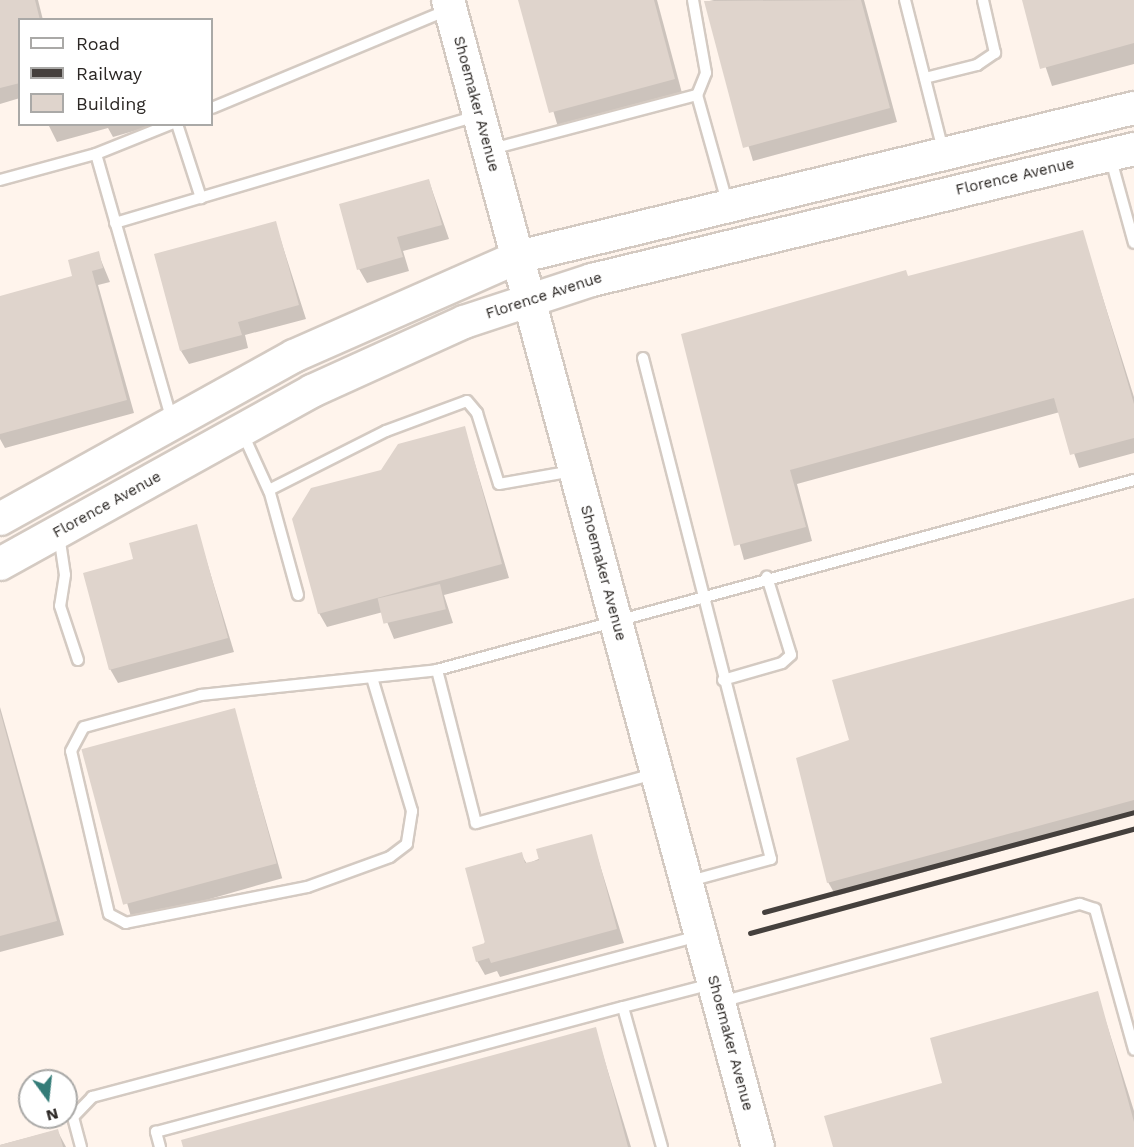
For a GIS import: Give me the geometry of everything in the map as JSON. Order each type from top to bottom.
[{"type":"main road","name":"Shoemaker Avenue","points":[[449,4],[758,1147]]},
{"type":"main road","points":[[0,519],[294,356],[518,257],[1134,108]]},
{"type":"main road","name":"Florence Avenue","points":[[0,564],[241,430],[421,339],[592,280],[1122,152]]},
{"type":"main road","points":[[944,154],[954,191]]},
{"type":"lane","points":[[693,0],[706,73],[697,95],[728,205]]},
{"type":"lane","points":[[905,0],[944,154]]},
{"type":"lane","points":[[925,78],[977,65],[995,53],[983,0]]},
{"type":"lane","points":[[213,108],[449,4]]},
{"type":"lane","points":[[488,150],[697,95]]},
{"type":"lane","points":[[116,224],[479,115]]},
{"type":"lane","points":[[0,180],[96,154],[166,126]]},
{"type":"lane","points":[[178,126],[201,198]]},
{"type":"lane","points":[[1122,152],[1134,243]]},
{"type":"lane","points":[[96,154],[173,424]]},
{"type":"lane","points":[[643,358],[701,595],[771,859],[687,882]]},
{"type":"lane","points":[[269,491],[386,431],[459,401],[477,413],[499,484],[575,470]]},
{"type":"lane","points":[[241,430],[269,491],[298,595]]},
{"type":"lane","points":[[374,681],[412,811],[407,844],[390,857],[307,886],[126,922],[109,914],[70,751],[77,733],[201,695],[374,681],[437,670],[615,618],[1134,480]]},
{"type":"lane","points":[[59,532],[65,575],[60,606],[78,660]]},
{"type":"lane","points":[[723,680],[783,663],[791,655],[767,577]]},
{"type":"lane","points":[[437,670],[476,823],[657,774]]},
{"type":"lane","points":[[160,1147],[156,1132],[623,1007],[717,993],[1080,904],[1095,909],[1134,1050]]},
{"type":"lane","points":[[81,1147],[74,1117],[92,1096],[701,936]]},
{"type":"lane","points":[[623,1007],[662,1147]]},
{"type":"building","points":[[0,0],[35,0],[40,18],[18,18],[18,84],[0,88]]},
{"type":"building","points":[[518,0],[654,0],[675,79],[549,113]]},
{"type":"building","points":[[861,0],[890,108],[743,148],[704,1]]},
{"type":"building","points":[[1022,0],[1134,0],[1134,43],[1040,69]]},
{"type":"building","points":[[429,179],[442,225],[397,237],[403,257],[357,270],[339,204]]},
{"type":"building","points":[[276,221],[299,305],[238,322],[242,335],[180,351],[154,254]]},
{"type":"building","points":[[1083,230],[1134,404],[1134,438],[1070,455],[1054,398],[790,470],[806,527],[734,546],[681,334],[906,270],[908,276]]},
{"type":"building","points":[[99,251],[103,268],[92,271],[127,400],[0,434],[0,296],[72,276],[68,260]]},
{"type":"building","points":[[465,426],[502,564],[318,614],[292,519],[311,488],[381,470],[398,444]]},
{"type":"building","points":[[197,524],[228,638],[109,670],[83,573],[133,559],[129,543]]},
{"type":"building","points":[[440,584],[446,609],[383,624],[378,598]]},
{"type":"building","points":[[1134,598],[1134,800],[827,883],[796,758],[849,740],[832,680]]},
{"type":"building","points":[[235,708],[277,864],[123,905],[81,749]]},
{"type":"building","points":[[0,711],[57,921],[0,936]]},
{"type":"building","points":[[592,834],[617,929],[491,963],[489,958],[476,962],[472,947],[485,943],[465,868],[522,852],[525,863],[539,860],[536,849]]},
{"type":"building","points":[[1098,991],[1134,1122],[1134,1147],[833,1147],[824,1116],[942,1083],[930,1038]]},
{"type":"building","points":[[596,1027],[628,1147],[183,1147],[181,1140]]},
{"type":"building","points":[[58,1129],[63,1147],[0,1147],[0,1145]]},
{"type":"railway","points":[[764,912],[1134,812]]},
{"type":"railway","points":[[750,933],[1134,829]]}]
